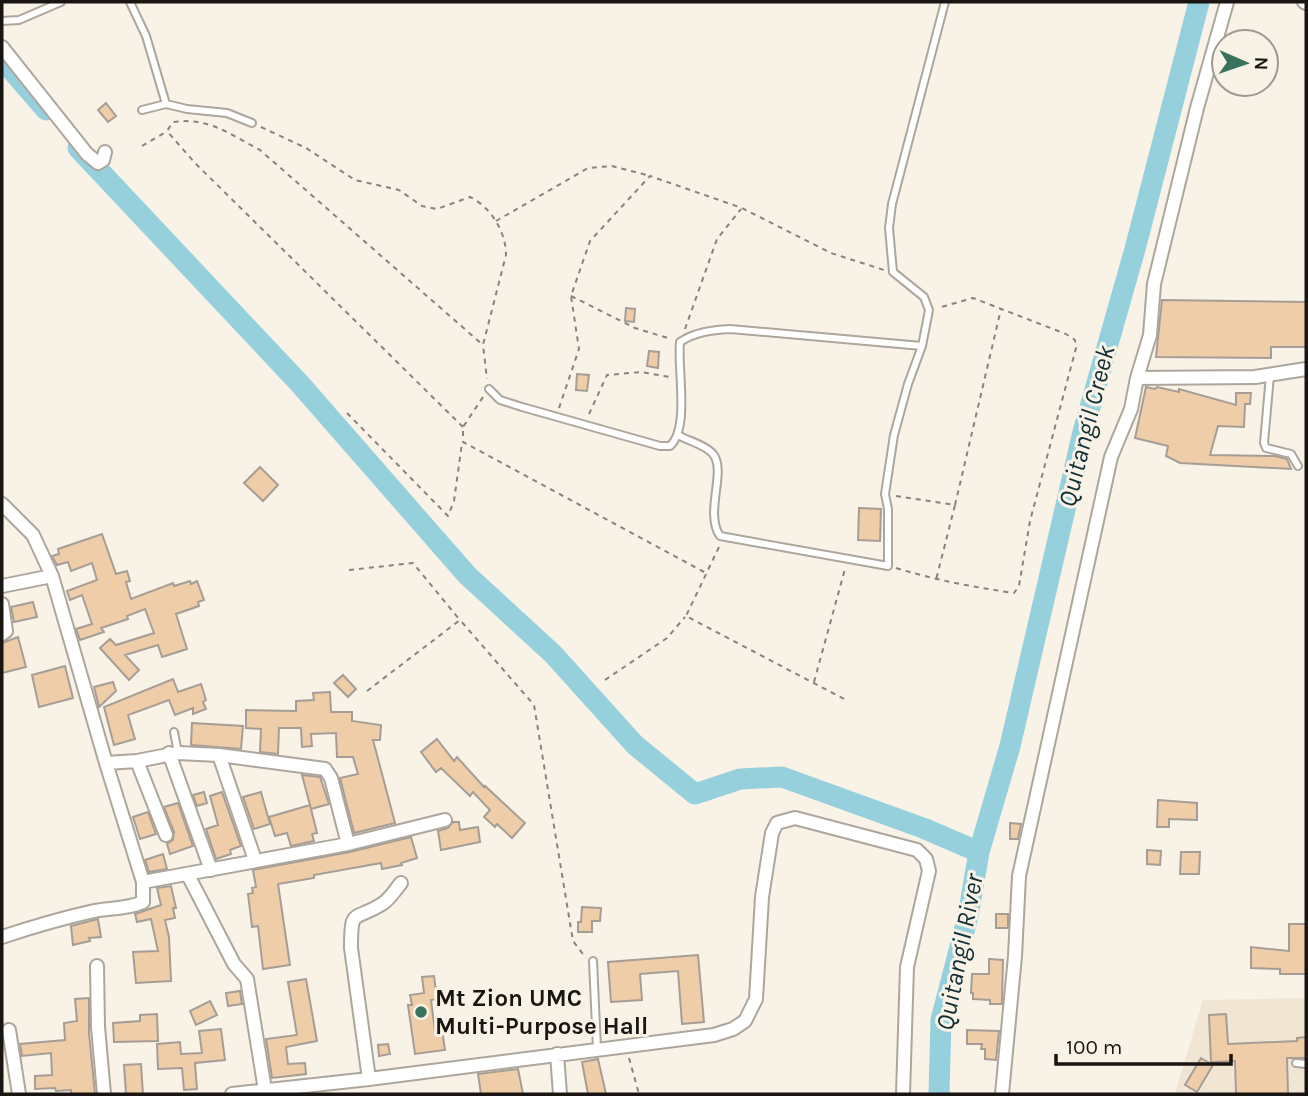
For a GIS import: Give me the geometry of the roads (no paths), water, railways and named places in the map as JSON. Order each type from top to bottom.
[{"type":"street","points":[[1002,1094],[1015,956],[1019,876],[1111,457],[1131,409],[1150,335],[1153,284],[1197,107],[1227,2]]},
{"type":"street","points":[[2,47],[87,154],[98,163],[103,160],[105,152]]},
{"type":"street","points":[[1137,378],[1270,376],[1306,369]]},
{"type":"street","points":[[2,504],[33,535],[52,576],[143,882],[143,902],[136,906],[97,910],[2,937]]},
{"type":"street","points":[[2,586],[52,576]]},
{"type":"street","points":[[2,604],[7,623],[6,631],[2,634]]},
{"type":"street","points":[[106,763],[137,761],[174,753],[219,755],[326,769],[331,778],[348,844]]},
{"type":"street","points":[[174,753],[211,870]]},
{"type":"street","points":[[219,755],[255,860]]},
{"type":"street","points":[[137,761],[166,835]]},
{"type":"street","points":[[232,1094],[714,1035],[733,1029],[745,1021],[756,999],[762,897],[772,833],[777,823],[794,818],[917,850],[926,859],[929,870],[907,967],[903,1094]]},
{"type":"street","points":[[143,882],[348,844],[445,820]]},
{"type":"street","points":[[188,875],[234,964],[247,979],[265,1090]]},
{"type":"street","points":[[369,1079],[351,931],[358,914],[382,904],[401,883]]},
{"type":"street","points":[[97,966],[98,1027],[104,1094]]},
{"type":"street","points":[[9,1030],[19,1094]]},
{"type":"street","points":[[557,1054],[560,1094]]},
{"type":"lane","points":[[2,21],[19,20],[61,2]]},
{"type":"lane","points":[[130,2],[146,36],[166,104]]},
{"type":"lane","points":[[678,435],[715,456],[717,467],[713,520],[720,536],[888,566],[888,509],[885,494],[894,435],[922,346],[929,310],[924,297],[893,272],[889,228],[892,204],[945,2]]},
{"type":"lane","points":[[142,110],[166,104],[227,113],[252,123]]},
{"type":"lane","points":[[489,389],[500,400],[660,446],[670,446],[678,435],[681,342],[699,333],[730,329],[922,346]]},
{"type":"lane","points":[[1270,376],[1264,443],[1271,451],[1295,456],[1298,466]]},
{"type":"lane","points":[[173,732],[174,753]]},
{"type":"lane","points":[[593,961],[597,1049]]},
{"type":"lane","points":[[1296,1063],[1306,1064]]},
{"type":"waterway","name":"Quitangil Creek","points":[[939,1094],[941,1020],[968,916],[979,852],[1010,746],[1083,432],[1135,249],[1199,2]]},
{"type":"waterway","points":[[2,59],[46,110]]},
{"type":"waterway","points":[[78,148],[300,384],[467,575],[553,654],[635,745],[695,794],[740,779],[782,777],[923,828],[979,852]]},
{"type":"place","name":"Mt Zion UMC Multi-Purpose Hall","points":[[421,1012]]},
{"type":"water label","name":"Quitangil River","points":[[959,952]]}]
